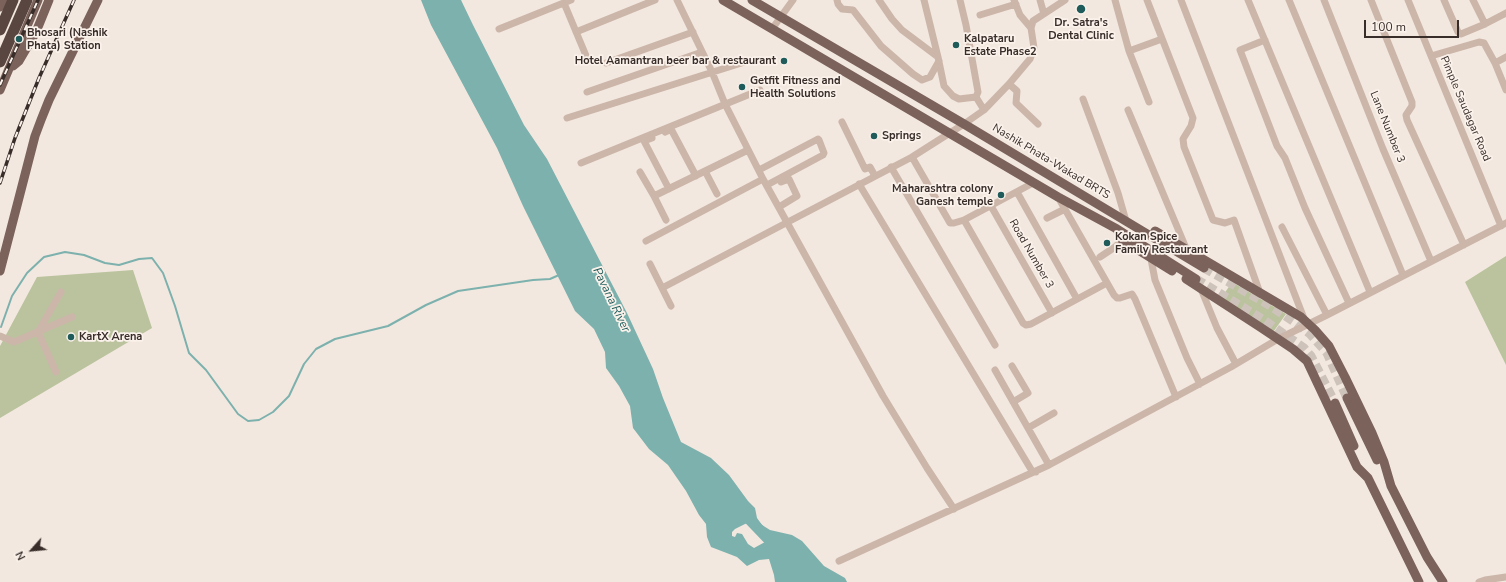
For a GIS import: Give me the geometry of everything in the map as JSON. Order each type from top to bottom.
[{"type":"highway","points":[[0,30],[13,0]]},
{"type":"highway","points":[[0,62],[27,0]]},
{"type":"main road","points":[[0,7],[3,0]]},
{"type":"main road","points":[[0,90],[38,0]]},
{"type":"main road","points":[[8,71],[19,61],[36,32],[49,0]]},
{"type":"main road","points":[[0,271],[35,136],[49,100],[98,0]]},
{"type":"main road","points":[[723,0],[1033,183],[1117,229],[1196,279]]},
{"type":"main road","name":"Nashik Phata-Wakad BRTS","points":[[752,0],[964,124],[1204,268]]},
{"type":"main road","points":[[1126,221],[1132,218],[1186,248],[1307,323],[1329,346],[1346,377],[1381,455],[1391,486]]},
{"type":"main road","points":[[1117,229],[1122,240],[1278,339],[1307,361],[1357,467],[1368,478]]},
{"type":"main road","points":[[1347,398],[1427,557],[1443,582]]},
{"type":"main road","points":[[1335,403],[1368,478],[1419,582]]},
{"type":"street","points":[[499,29],[571,0]]},
{"type":"street","points":[[576,32],[655,0]]},
{"type":"street","points":[[677,0],[712,72],[724,104],[766,184],[883,396],[927,468],[954,508]]},
{"type":"street","points":[[772,29],[793,0]]},
{"type":"street","points":[[837,0],[842,9],[853,10],[881,46],[922,80],[930,77],[938,58]]},
{"type":"street","points":[[879,0],[892,19],[902,30],[938,58]]},
{"type":"street","points":[[924,0],[944,86],[953,96],[959,99],[976,97]]},
{"type":"street","points":[[960,0],[978,92],[976,97]]},
{"type":"street","points":[[1040,0],[1044,14]]},
{"type":"street","points":[[662,288],[787,221],[912,157],[984,110],[1030,59],[1034,48],[1032,28],[1033,21],[1065,0]]},
{"type":"street","points":[[1115,0],[1129,51],[1149,102]]},
{"type":"street","points":[[1147,0],[1193,118],[1191,126],[1183,139],[1184,147],[1213,220],[1224,223],[1234,220],[1260,293]]},
{"type":"street","points":[[1181,0],[1307,323]]},
{"type":"street","points":[[1248,0],[1370,292]]},
{"type":"street","points":[[1289,0],[1403,275]]},
{"type":"street","name":"Lane Number 3","points":[[1324,0],[1383,149],[1431,262]]},
{"type":"street","points":[[1371,0],[1412,102],[1412,106],[1406,115],[1407,120],[1464,245]]},
{"type":"street","name":"Pimple Saudagar Road","points":[[1408,0],[1504,224]]},
{"type":"street","points":[[1444,0],[1458,32],[1461,34],[1506,14]]},
{"type":"street","points":[[1473,0],[1485,24]]},
{"type":"street","points":[[980,15],[1015,2],[1020,15],[1032,28]]},
{"type":"street","points":[[564,3],[587,58]]},
{"type":"street","points":[[606,63],[693,32]]},
{"type":"street","points":[[1129,51],[1162,39]]},
{"type":"street","points":[[1265,40],[1240,50],[1277,146],[1285,158],[1305,208],[1349,303]]},
{"type":"street","points":[[1431,56],[1479,42],[1484,43],[1495,63],[1506,90]]},
{"type":"street","points":[[587,92],[702,52]]},
{"type":"street","points":[[1495,63],[1506,57]]},
{"type":"street","points":[[567,118],[751,60]]},
{"type":"street","points":[[1009,84],[1017,91],[1016,103],[1038,124]]},
{"type":"street","points":[[581,163],[760,90]]},
{"type":"street","points":[[976,97],[984,110]]},
{"type":"street","points":[[1083,99],[1118,193],[1126,221]]},
{"type":"street","points":[[1128,110],[1186,248]]},
{"type":"street","points":[[842,122],[865,169],[870,167],[875,176]]},
{"type":"street","points":[[669,189],[644,141],[671,129],[696,176]]},
{"type":"street","points":[[646,241],[766,184],[823,155],[824,153],[818,139],[759,170]]},
{"type":"street","points":[[654,196],[748,150]]},
{"type":"street","points":[[912,157],[947,221],[950,223],[964,220],[1033,183]]},
{"type":"street","points":[[891,168],[995,345]]},
{"type":"street","points":[[705,171],[717,194]]},
{"type":"street","points":[[640,172],[666,220]]},
{"type":"street","points":[[766,184],[788,179],[790,181],[797,196],[779,207]]},
{"type":"street","points":[[859,184],[1032,471],[1036,472]]},
{"type":"street","points":[[1016,192],[1078,299]]},
{"type":"street","points":[[1058,197],[1117,298],[1132,294],[1135,299],[1176,397]]},
{"type":"street","name":"Road Number 3","points":[[991,206],[1052,312]]},
{"type":"street","points":[[1047,218],[1065,209]]},
{"type":"street","points":[[964,220],[1023,323],[1026,325],[1031,324],[1107,283]]},
{"type":"street","points":[[839,561],[1036,472],[1200,384],[1307,323],[1326,315],[1504,224]]},
{"type":"street","points":[[1282,227],[1326,315]]},
{"type":"street","points":[[1100,257],[1115,248],[1122,240]]},
{"type":"street","points":[[1151,259],[1155,280],[1187,358],[1200,384]]},
{"type":"street","points":[[650,264],[671,306]]},
{"type":"street","points":[[1201,289],[1217,328],[1236,364]]},
{"type":"street","points":[[38,332],[61,292]]},
{"type":"street","points":[[0,336],[14,342],[72,317]]},
{"type":"street","points":[[38,332],[56,372]]},
{"type":"street","points":[[1012,366],[1028,393],[1013,402]]},
{"type":"street","points":[[995,370],[1049,465]]},
{"type":"street","points":[[1028,428],[1054,413]]},
{"type":"street","points":[[1479,582],[1506,577]]},
{"type":"green space","points":[[1506,256],[1506,365],[1465,282]]},
{"type":"green space","name":"KartX Arena","points":[[133,270],[152,328],[0,418],[0,346],[37,277]]},
{"type":"green space","points":[[1232,282],[1286,314],[1271,335],[1220,300]]},
{"type":"water","points":[[421,0],[461,0],[524,125],[547,159],[627,313],[653,369],[681,442],[711,458],[729,475],[755,508],[757,518],[762,525],[770,530],[792,535],[802,541],[824,566],[845,578],[847,582],[775,582],[769,559],[759,560],[747,566],[737,557],[711,547],[707,537],[706,524],[699,515],[686,491],[668,465],[649,449],[633,428],[630,406],[619,386],[606,368],[605,352],[594,329],[575,311],[523,206],[497,148],[431,25]],"holes":[[[747,523],[754,525],[765,537],[765,542],[754,548],[748,544],[742,534],[737,533],[735,537],[732,536],[732,532],[735,529]]]},
{"type":"waterway","points":[[1,327],[12,296],[27,273],[44,257],[65,252],[84,255],[105,263],[119,265],[139,259],[152,258],[163,273],[175,306],[189,353],[206,370],[238,414],[248,421],[259,420],[273,412],[289,396],[304,364],[316,349],[335,339],[388,326],[426,305],[458,291],[533,280],[550,279],[559,275]]},
{"type":"waterway","name":"Pavana River","points":[[749,519],[773,544]]},
{"type":"tunnel","points":[[1204,268],[1269,305],[1310,334],[1327,353],[1347,398]]},
{"type":"tunnel","points":[[1196,279],[1264,320],[1304,348],[1311,356],[1335,403]]},
{"type":"railway","points":[[0,85],[38,0]]},
{"type":"railway","points":[[0,183],[15,138],[39,78],[74,0]]},
{"type":"place","name":"Dr. Satra's Dental Clinic","points":[[1081,9]]},
{"type":"place","name":"Bhosari (Nashik Phata) Station","points":[[19,39]]},
{"type":"place","name":"Kalpataru Estate Phase2","points":[[956,45]]},
{"type":"place","name":"Hotel Aamantran beer bar & restaurant","points":[[784,61]]},
{"type":"place","name":"Getfit Fitness and Health Solutions","points":[[742,87]]},
{"type":"place","name":"Springs","points":[[874,136]]},
{"type":"place","name":"Maharashtra colony Ganesh temple","points":[[1001,195]]},
{"type":"place","name":"Kokan Spice Family Restaurant","points":[[1107,243]]},
{"type":"place","name":"KartX Arena","points":[[71,337]]}]
